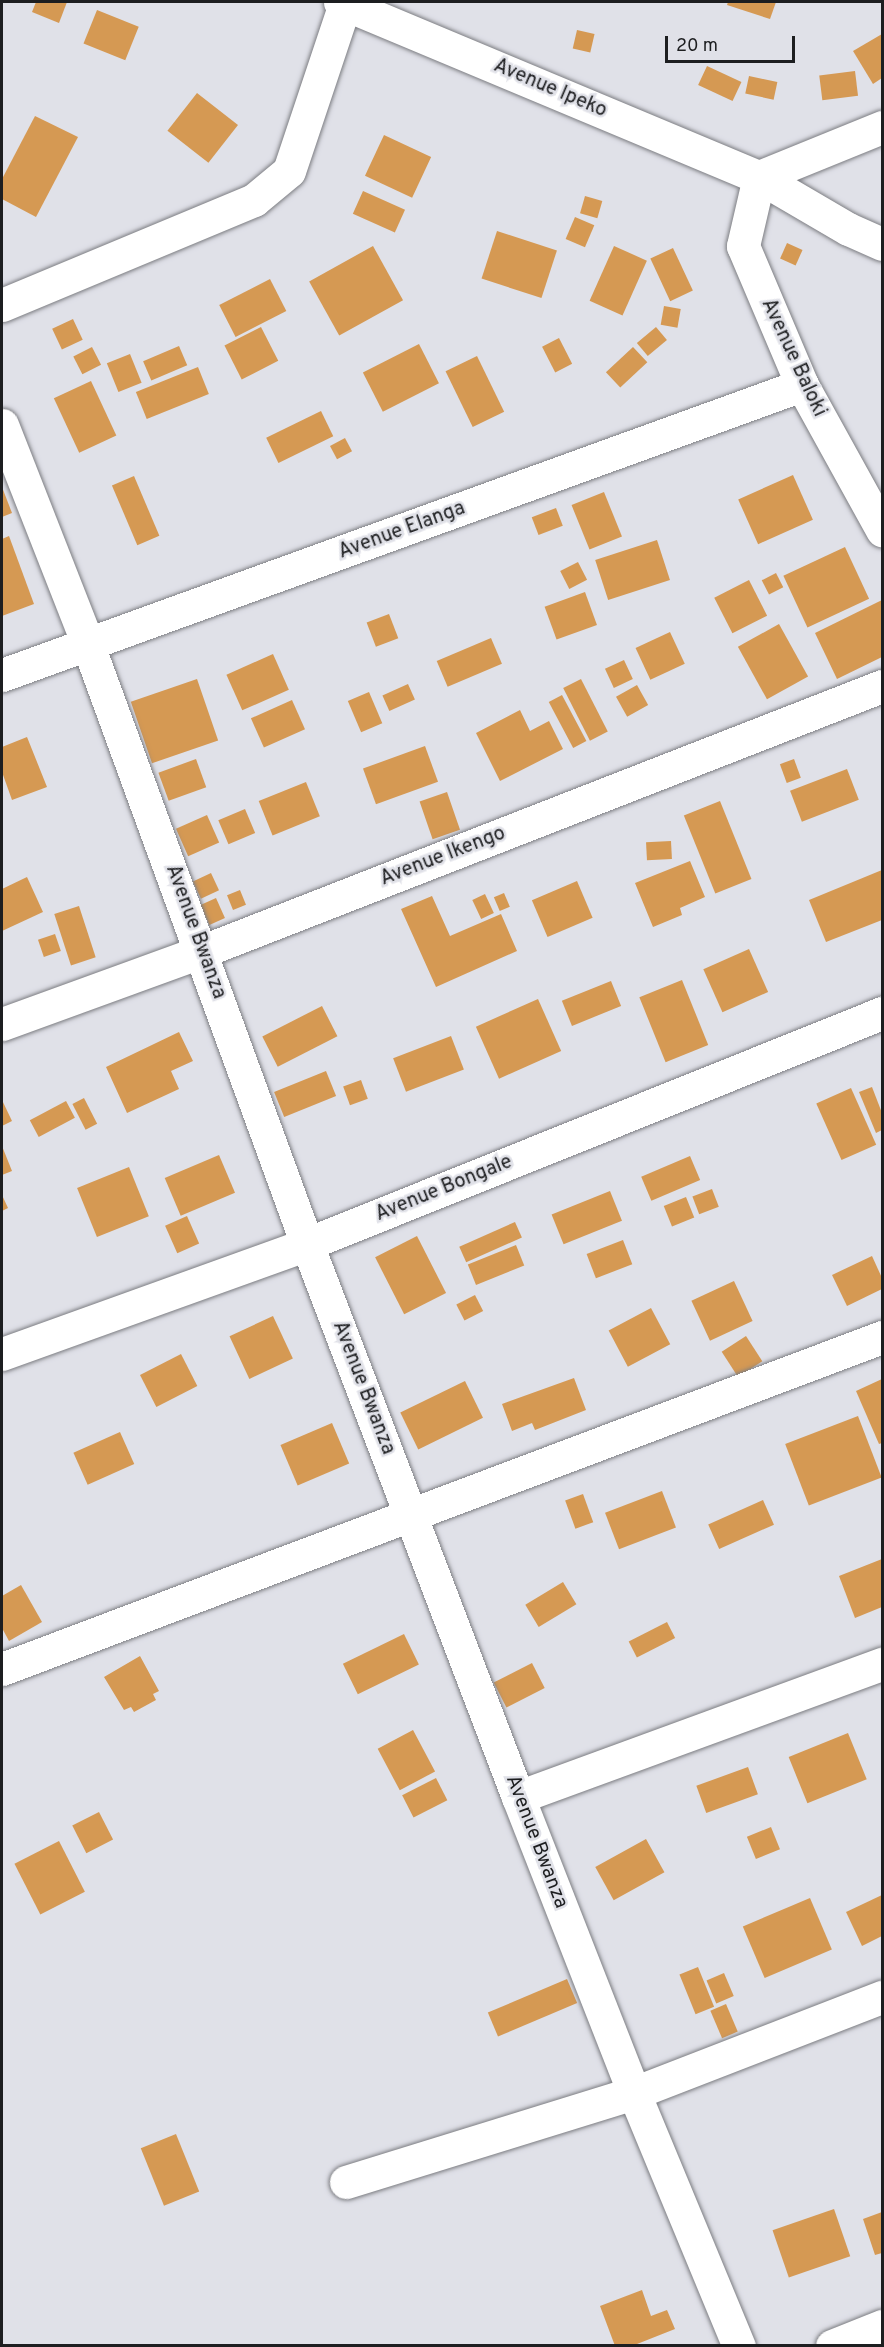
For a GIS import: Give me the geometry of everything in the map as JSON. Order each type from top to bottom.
[{"type":"street","name":"Avenue Ipeko","points":[[343,3],[759,177],[849,229],[882,244]]},
{"type":"street","points":[[2,305],[254,200],[289,171],[343,3]]},
{"type":"street","points":[[759,177],[882,127]]},
{"type":"street","name":"Avenue Baloki","points":[[759,177],[742,246],[802,385],[882,530]]},
{"type":"street","name":"Avenue Elanga","points":[[2,675],[802,385]]},
{"type":"street","name":"Avenue Bwanza","points":[[2,425],[88,645],[308,1244],[518,1797],[634,2093],[739,2346]]},
{"type":"street","name":"Avenue Ikengo","points":[[2,1024],[202,951],[882,686]]},
{"type":"street","name":"Avenue Bongale","points":[[2,1354],[308,1244],[882,1013]]},
{"type":"street","points":[[2,1669],[882,1337]]},
{"type":"street","points":[[518,1797],[882,1664]]},
{"type":"street","points":[[346,2182],[634,2093],[882,1997]]},
{"type":"street","points":[[832,2346],[882,2326]]},
{"type":"building","points":[[36,2],[67,2],[59,23],[32,12]]},
{"type":"building","points":[[728,2],[776,2],[770,19],[727,5]]},
{"type":"building","points":[[97,10],[139,27],[125,60],[84,43]]},
{"type":"building","points":[[577,30],[595,34],[590,53],[573,49]]},
{"type":"building","points":[[882,34],[882,78],[873,84],[853,51]]},
{"type":"building","points":[[707,66],[741,82],[733,101],[698,85]]},
{"type":"building","points":[[855,71],[858,96],[822,100],[819,75]]},
{"type":"building","points":[[749,76],[777,82],[774,100],[745,94]]},
{"type":"building","points":[[197,93],[238,125],[208,163],[167,131]]},
{"type":"building","points":[[35,116],[78,137],[36,217],[2,199],[2,179]]},
{"type":"building","points":[[384,135],[431,157],[412,198],[365,176]]},
{"type":"building","points":[[363,191],[405,210],[395,233],[353,214]]},
{"type":"building","points":[[585,196],[602,201],[597,218],[580,213]]},
{"type":"building","points":[[575,217],[594,225],[585,247],[566,239]]},
{"type":"building","points":[[497,231],[557,250],[541,298],[482,279]]},
{"type":"building","points":[[787,243],[803,250],[796,265],[780,259]]},
{"type":"building","points":[[373,246],[403,300],[339,336],[309,281]]},
{"type":"building","points":[[614,246],[647,261],[622,315],[590,301]]},
{"type":"building","points":[[673,248],[693,291],[670,301],[650,259]]},
{"type":"building","points":[[270,279],[286,311],[236,337],[219,305]]},
{"type":"building","points":[[664,306],[681,309],[677,328],[661,325]]},
{"type":"building","points":[[73,319],[83,340],[62,350],[52,329]]},
{"type":"building","points":[[261,327],[278,361],[242,379],[224,346]]},
{"type":"building","points":[[656,327],[667,340],[648,356],[637,343]]},
{"type":"building","points":[[559,338],[572,364],[555,372],[542,347]]},
{"type":"building","points":[[419,344],[439,383],[383,412],[363,373]]},
{"type":"building","points":[[179,346],[187,365],[151,381],[143,361]]},
{"type":"building","points":[[92,347],[101,365],[82,374],[73,357]]},
{"type":"building","points":[[633,347],[647,362],[620,388],[606,372]]},
{"type":"building","points":[[130,354],[142,383],[118,392],[107,363]]},
{"type":"building","points":[[477,356],[504,412],[473,427],[446,371]]},
{"type":"building","points":[[198,367],[209,394],[147,419],[136,392]]},
{"type":"building","points":[[91,381],[116,435],[79,453],[54,398]]},
{"type":"building","points":[[321,411],[333,436],[278,463],[266,438]]},
{"type":"building","points":[[345,438],[352,451],[337,459],[330,446]]},
{"type":"building","points":[[793,475],[813,520],[758,544],[738,499]]},
{"type":"building","points":[[134,476],[159,536],[137,545],[112,485]]},
{"type":"building","points":[[2,487],[12,513],[2,517]]},
{"type":"building","points":[[604,492],[622,537],[590,550],[572,505]]},
{"type":"building","points":[[556,508],[563,526],[539,535],[532,517]]},
{"type":"building","points":[[9,536],[34,604],[2,616],[2,539]]},
{"type":"building","points":[[657,540],[670,580],[608,600],[595,560]]},
{"type":"building","points":[[845,547],[869,599],[807,627],[783,576]]},
{"type":"building","points":[[578,562],[587,580],[569,589],[560,571]]},
{"type":"building","points":[[776,573],[783,587],[769,595],[762,580]]},
{"type":"building","points":[[749,580],[767,616],[732,633],[714,598]]},
{"type":"building","points":[[585,592],[597,625],[557,640],[545,607]]},
{"type":"building","points":[[882,600],[882,657],[837,679],[815,633]]},
{"type":"building","points":[[389,614],[398,638],[376,647],[367,623]]},
{"type":"building","points":[[779,624],[808,676],[767,699],[738,647]]},
{"type":"building","points":[[670,632],[685,664],[650,680],[636,648]]},
{"type":"building","points":[[491,638],[502,664],[448,687],[437,661]]},
{"type":"building","points":[[273,654],[289,690],[242,710],[226,675]]},
{"type":"building","points":[[624,660],[633,679],[614,688],[605,669]]},
{"type":"building","points":[[197,679],[218,740],[152,763],[131,702]]},
{"type":"building","points":[[581,679],[608,732],[590,741],[563,688]]},
{"type":"building","points":[[408,684],[415,700],[389,711],[382,695]]},
{"type":"building","points":[[637,685],[648,705],[627,717],[616,697]]},
{"type":"building","points":[[369,692],[382,723],[361,732],[348,701]]},
{"type":"building","points":[[562,695],[586,741],[573,748],[549,702]]},
{"type":"building","points":[[292,700],[305,729],[264,748],[251,718]]},
{"type":"building","points":[[520,710],[530,731],[549,721],[563,749],[500,781],[476,733]]},
{"type":"building","points":[[27,737],[47,787],[12,800],[2,772],[2,747]]},
{"type":"building","points":[[425,746],[438,782],[376,804],[363,769]]},
{"type":"building","points":[[196,759],[206,787],[169,801],[158,773]]},
{"type":"building","points":[[794,759],[801,778],[787,783],[780,764]]},
{"type":"building","points":[[847,769],[859,800],[802,822],[790,791]]},
{"type":"building","points":[[306,782],[320,816],[273,835],[259,801]]},
{"type":"building","points":[[447,792],[460,830],[433,839],[420,801]]},
{"type":"building","points":[[720,801],[751,879],[715,893],[684,816]]},
{"type":"building","points":[[245,809],[255,833],[228,844],[218,820]]},
{"type":"building","points":[[207,815],[219,842],[188,856],[176,829]]},
{"type":"building","points":[[671,841],[672,859],[647,860],[646,842]]},
{"type":"building","points":[[690,861],[705,897],[680,908],[682,915],[653,927],[635,883]]},
{"type":"building","points":[[882,870],[882,920],[826,942],[809,900]]},
{"type":"building","points":[[211,873],[219,890],[201,899],[193,881]]},
{"type":"building","points":[[27,877],[43,912],[2,931],[2,889]]},
{"type":"building","points":[[577,881],[593,918],[548,937],[532,900]]},
{"type":"building","points":[[240,890],[246,905],[233,910],[227,895]]},
{"type":"building","points":[[504,893],[510,907],[500,911],[494,897]]},
{"type":"building","points":[[485,894],[494,913],[481,919],[472,900]]},
{"type":"building","points":[[432,896],[450,936],[501,914],[517,951],[436,987],[401,909]]},
{"type":"building","points":[[216,898],[225,918],[209,925],[200,905]]},
{"type":"building","points":[[79,906],[96,957],[71,965],[54,914]]},
{"type":"building","points":[[55,934],[61,951],[44,957],[38,940]]},
{"type":"building","points":[[749,949],[768,992],[722,1012],[703,969]]},
{"type":"building","points":[[682,980],[708,1045],[666,1062],[639,997]]},
{"type":"building","points":[[611,981],[621,1006],[572,1026],[562,1001]]},
{"type":"building","points":[[538,999],[561,1051],[499,1079],[476,1027]]},
{"type":"building","points":[[322,1006],[337,1036],[278,1067],[262,1036]]},
{"type":"building","points":[[179,1032],[193,1061],[171,1071],[179,1089],[127,1113],[106,1067]]},
{"type":"building","points":[[451,1036],[464,1070],[406,1092],[393,1058]]},
{"type":"building","points":[[326,1071],[336,1096],[284,1117],[274,1092]]},
{"type":"building","points":[[361,1080],[368,1099],[350,1105],[343,1086]]},
{"type":"building","points":[[872,1087],[882,1113],[882,1130],[876,1133],[859,1092]]},
{"type":"building","points":[[851,1088],[876,1145],[842,1160],[816,1103]]},
{"type":"building","points":[[84,1098],[97,1124],[86,1130],[72,1104]]},
{"type":"building","points":[[2,1100],[12,1121],[2,1126]]},
{"type":"building","points":[[66,1101],[75,1118],[39,1137],[30,1120]]},
{"type":"building","points":[[2,1146],[12,1171],[2,1175]]},
{"type":"building","points":[[219,1155],[235,1193],[181,1216],[165,1178]]},
{"type":"building","points":[[690,1156],[700,1180],[651,1201],[641,1177]]},
{"type":"building","points":[[129,1167],[149,1216],[97,1237],[77,1188]]},
{"type":"building","points":[[712,1189],[719,1207],[699,1214],[692,1197]]},
{"type":"building","points":[[610,1191],[622,1221],[564,1244],[552,1215]]},
{"type":"building","points":[[2,1195],[8,1208],[2,1211]]},
{"type":"building","points":[[686,1197],[694,1217],[672,1226],[664,1206]]},
{"type":"building","points":[[187,1216],[199,1243],[177,1253],[165,1226]]},
{"type":"building","points":[[515,1222],[522,1238],[466,1262],[459,1247]]},
{"type":"building","points":[[417,1236],[446,1293],[404,1314],[375,1257]]},
{"type":"building","points":[[623,1240],[632,1264],[596,1278],[587,1254]]},
{"type":"building","points":[[516,1245],[524,1265],[476,1285],[468,1264]]},
{"type":"building","points":[[872,1256],[882,1278],[882,1289],[847,1306],[832,1275]]},
{"type":"building","points":[[734,1281],[753,1321],[710,1341],[691,1301]]},
{"type":"building","points":[[475,1295],[483,1311],[464,1321],[456,1305]]},
{"type":"building","points":[[651,1308],[670,1344],[628,1367],[609,1331]]},
{"type":"building","points":[[273,1316],[293,1359],[249,1379],[229,1336]]},
{"type":"building","points":[[746,1336],[762,1361],[738,1377],[722,1352]]},
{"type":"building","points":[[181,1354],[197,1386],[156,1407],[140,1375]]},
{"type":"building","points":[[574,1378],[586,1410],[535,1430],[532,1423],[512,1431],[502,1404]]},
{"type":"building","points":[[882,1379],[882,1443],[879,1444],[856,1391]]},
{"type":"building","points":[[465,1381],[483,1418],[418,1449],[400,1413]]},
{"type":"building","points":[[858,1416],[882,1478],[809,1506],[785,1444]]},
{"type":"building","points":[[332,1423],[349,1464],[298,1485],[280,1445]]},
{"type":"building","points":[[120,1432],[134,1464],[88,1485],[73,1453]]},
{"type":"building","points":[[662,1491],[676,1527],[619,1549],[605,1513]]},
{"type":"building","points":[[583,1494],[593,1522],[575,1529],[565,1500]]},
{"type":"building","points":[[763,1500],[774,1525],[719,1549],[708,1524]]},
{"type":"building","points":[[882,1559],[882,1607],[855,1618],[839,1576]]},
{"type":"building","points":[[563,1582],[576,1604],[539,1627],[525,1605]]},
{"type":"building","points":[[21,1585],[42,1622],[9,1641],[2,1628],[2,1596]]},
{"type":"building","points":[[667,1622],[675,1638],[637,1658],[629,1642]]},
{"type":"building","points":[[404,1634],[419,1665],[358,1694],[343,1664]]},
{"type":"building","points":[[140,1656],[159,1691],[153,1694],[156,1700],[134,1712],[131,1707],[124,1710],[104,1677]]},
{"type":"building","points":[[532,1663],[545,1688],[506,1707],[494,1683]]},
{"type":"building","points":[[413,1730],[435,1771],[400,1790],[378,1749]]},
{"type":"building","points":[[848,1733],[867,1779],[807,1803],[789,1757]]},
{"type":"building","points":[[748,1767],[758,1794],[706,1813],[696,1786]]},
{"type":"building","points":[[436,1778],[447,1800],[413,1818],[402,1795]]},
{"type":"building","points":[[99,1812],[113,1840],[86,1853],[72,1826]]},
{"type":"building","points":[[771,1827],[780,1849],[756,1859],[747,1837]]},
{"type":"building","points":[[646,1839],[664,1872],[614,1900],[595,1867]]},
{"type":"building","points":[[59,1841],[85,1892],[40,1914],[14,1864]]},
{"type":"building","points":[[882,1895],[882,1936],[862,1946],[846,1912]]},
{"type":"building","points":[[810,1898],[832,1950],[765,1978],[743,1927]]},
{"type":"building","points":[[698,1967],[714,2007],[696,2014],[679,1974]]},
{"type":"building","points":[[724,1973],[734,1996],[716,2003],[707,1980]]},
{"type":"building","points":[[567,1979],[577,2003],[498,2037],[488,2013]]},
{"type":"building","points":[[726,2004],[738,2032],[722,2038],[710,2011]]},
{"type":"building","points":[[176,2134],[199,2191],[164,2206],[141,2148]]},
{"type":"building","points":[[834,2209],[850,2256],[789,2277],[773,2230]]},
{"type":"building","points":[[882,2212],[882,2253],[875,2255],[863,2219]]},
{"type":"building","points":[[642,2290],[651,2316],[667,2310],[675,2329],[632,2346],[615,2346],[600,2306]]}]
